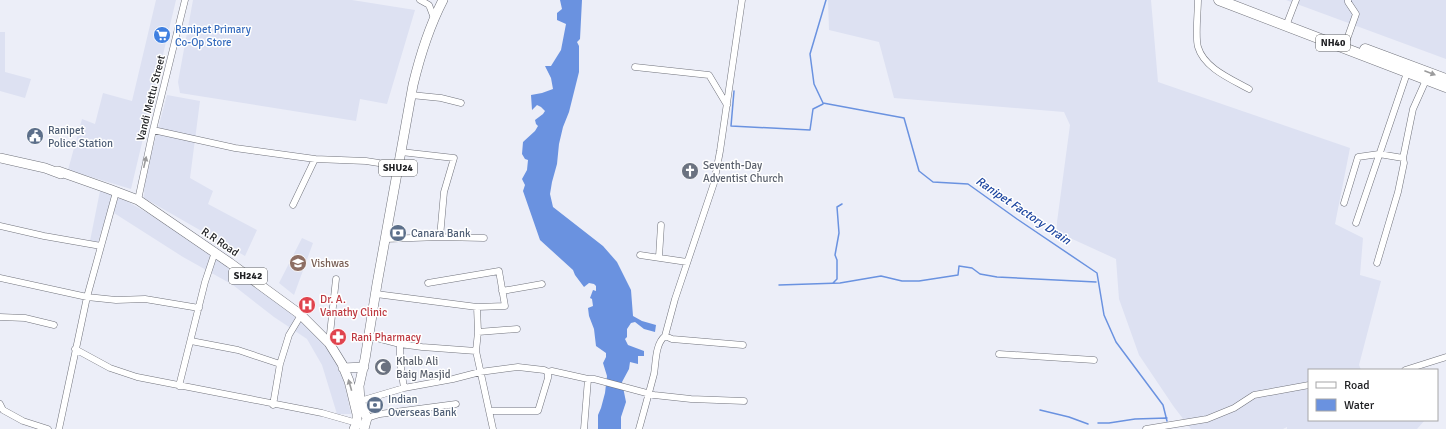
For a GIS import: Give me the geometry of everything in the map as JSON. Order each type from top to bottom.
[{"type":"highway","name":"NH40","points":[[1220,0],[1346,42],[1409,69],[1426,80],[1446,87]]},
{"type":"highway","name":"NH40","points":[[1236,0],[1287,23],[1409,69],[1446,79]]},
{"type":"main road","name":"SHU24","points":[[367,418],[360,401],[359,386],[364,367],[398,166],[411,95],[420,58],[434,18],[443,0]]},
{"type":"main road","name":"R.R Road","points":[[1,158],[57,171],[138,200],[214,252],[301,315],[329,343],[343,368],[357,414],[358,427]]},
{"type":"main road","points":[[343,368],[364,367]]},
{"type":"main road","points":[[358,427],[367,418]]},
{"type":"street","name":"Vandi Mettu Street","points":[[138,200],[153,130],[185,0]]},
{"type":"street","points":[[420,0],[429,5],[434,18]]},
{"type":"street","points":[[639,429],[654,374],[658,348],[665,336],[675,299],[714,183],[742,0]]},
{"type":"street","points":[[1198,0],[1197,45],[1201,55],[1217,72],[1249,89]]},
{"type":"street","points":[[1287,23],[1296,0]]},
{"type":"street","points":[[1346,42],[1356,14],[1348,0]]},
{"type":"street","points":[[635,67],[709,75],[727,105]]},
{"type":"street","points":[[1356,223],[1409,69]]},
{"type":"street","points":[[1377,263],[1398,192],[1404,163],[1403,158],[1414,109],[1426,80]]},
{"type":"street","points":[[411,95],[441,98],[461,103]]},
{"type":"street","points":[[153,130],[235,148],[315,159],[366,161],[398,166]]},
{"type":"street","points":[[401,152],[454,158],[444,192],[440,237]]},
{"type":"street","points":[[1344,203],[1358,157],[1379,154],[1403,158]]},
{"type":"street","points":[[294,205],[315,159]]},
{"type":"street","points":[[59,429],[75,349],[101,246],[111,190]]},
{"type":"street","points":[[659,257],[661,225]]},
{"type":"street","points":[[0,226],[44,236],[101,246]]},
{"type":"street","points":[[385,239],[440,237],[484,238]]},
{"type":"street","points":[[179,386],[198,308],[214,252]]},
{"type":"street","points":[[640,255],[687,262]]},
{"type":"street","points":[[376,294],[477,307],[505,306],[499,272],[428,283]]},
{"type":"street","points":[[0,278],[87,297],[116,300],[145,299],[198,308]]},
{"type":"street","points":[[329,343],[336,279]]},
{"type":"street","points":[[502,291],[542,284]]},
{"type":"street","points":[[477,307],[478,332],[476,351],[493,429]]},
{"type":"street","points":[[273,405],[280,364],[289,335],[301,315]]},
{"type":"street","points":[[0,317],[25,318],[54,325]]},
{"type":"street","points":[[478,332],[517,329]]},
{"type":"street","points":[[369,336],[400,344],[476,351]]},
{"type":"street","points":[[665,336],[672,339],[742,345]]},
{"type":"street","points":[[191,341],[238,350],[280,364]]},
{"type":"street","points":[[400,344],[400,361],[404,388]]},
{"type":"street","points":[[75,349],[110,368],[137,378],[322,414],[358,427]]},
{"type":"street","points":[[999,354],[1094,360]]},
{"type":"street","points":[[1408,369],[1446,357]]},
{"type":"street","points":[[360,401],[404,388],[453,380],[480,372],[518,367],[544,370],[548,372],[552,370],[648,392],[654,395],[691,399],[744,401]]},
{"type":"street","points":[[490,412],[538,411],[548,378],[548,372]]},
{"type":"street","points":[[584,429],[588,379]]},
{"type":"street","points":[[1146,429],[1207,419],[1234,408],[1254,395],[1308,385]]},
{"type":"street","points":[[0,404],[3,410],[24,421],[48,429]]},
{"type":"street","points":[[367,418],[380,414],[456,404]]},
{"type":"street","points":[[22,429],[24,421]]},
{"type":"shaded area","points":[[156,0],[176,0],[131,189],[68,170],[82,119],[95,124],[103,93],[132,101]]},
{"type":"shaded area","points":[[193,0],[352,0],[415,10],[387,104],[360,99],[356,121],[180,93],[178,82]]},
{"type":"shaded area","points":[[828,0],[1151,0],[1158,82],[1350,148],[1335,224],[1363,238],[1360,275],[1381,281],[1359,365],[1361,369],[1308,369],[1308,421],[1424,421],[1417,429],[1287,429],[1287,427],[1283,429],[1191,429],[1174,407],[1139,355],[1119,299],[1116,259],[1057,232],[1057,222],[1070,125],[1064,112],[894,98],[879,42],[829,30]]},
{"type":"shaded area","points":[[1286,0],[1446,0],[1446,59]]},
{"type":"shaded area","points":[[0,32],[5,32],[5,72],[31,79],[25,98],[0,91]]},
{"type":"shaded area","points":[[167,95],[200,101],[190,178],[213,191],[208,204],[257,230],[245,256],[144,198],[145,177]]},
{"type":"shaded area","points":[[100,191],[113,195],[98,242],[90,241]]},
{"type":"shaded area","points":[[118,196],[170,226],[231,266],[321,338],[341,368],[351,414],[337,414],[322,365],[307,339],[274,317],[233,285],[183,257],[114,213]]},
{"type":"shaded area","name":"Vishwas","points":[[302,238],[313,243],[294,295],[279,283]]},
{"type":"water","points":[[560,0],[582,0],[580,39],[577,42],[579,46],[579,72],[559,144],[557,164],[550,194],[553,207],[603,246],[617,262],[631,290],[633,316],[642,321],[656,325],[655,332],[644,329],[635,322],[631,323],[627,329],[627,337],[625,339],[628,345],[644,351],[644,356],[638,356],[638,364],[630,362],[629,369],[622,382],[626,402],[621,417],[621,429],[598,429],[598,415],[605,393],[607,376],[603,363],[606,353],[596,346],[594,329],[589,316],[588,308],[593,306],[592,299],[590,298],[593,290],[596,291],[596,286],[589,283],[584,287],[573,270],[540,240],[523,191],[525,185],[522,179],[527,170],[528,160],[525,159],[522,154],[523,142],[535,131],[538,126],[535,120],[545,111],[537,105],[532,110],[531,95],[553,89],[551,78],[545,66],[551,66],[561,50],[566,24],[557,20],[557,13],[562,9]]},
{"type":"waterway","name":"Ranipet Factory Drain","points":[[826,0],[810,54],[814,84],[823,103],[904,118],[919,171],[933,182],[968,184],[1097,273],[1104,315],[1116,342],[1163,405],[1167,421]]},
{"type":"waterway","points":[[734,91],[731,126],[810,130],[813,109],[823,104]]},
{"type":"waterway","points":[[833,283],[837,279],[837,260],[835,255],[839,233],[837,207],[842,204]]},
{"type":"waterway","points":[[779,285],[840,283],[881,276],[902,281],[919,281],[958,275],[959,266],[972,268],[980,274],[997,277],[1096,282]]},
{"type":"waterway","points":[[1040,410],[1069,417],[1088,424]]},
{"type":"waterway","points":[[1098,423],[1135,419],[1167,418]]},
{"type":"place","name":"Ranipet Primary Co-Op Store","points":[[162,35]]},
{"type":"place","name":"Ranipet Police Station","points":[[35,136]]},
{"type":"place","name":"Seventh-Day Adventist Church","points":[[690,171]]},
{"type":"place","name":"Canara Bank","points":[[398,233]]},
{"type":"place","name":"Vishwas","points":[[298,263]]},
{"type":"place","name":"Dr. A. Vanathy Clinic","points":[[307,305]]},
{"type":"place","name":"Rani Pharmacy","points":[[338,337]]},
{"type":"place","name":"Khalb Ali Baig Masjid","points":[[383,367]]},
{"type":"place","name":"Indian Overseas Bank","points":[[375,405]]}]
